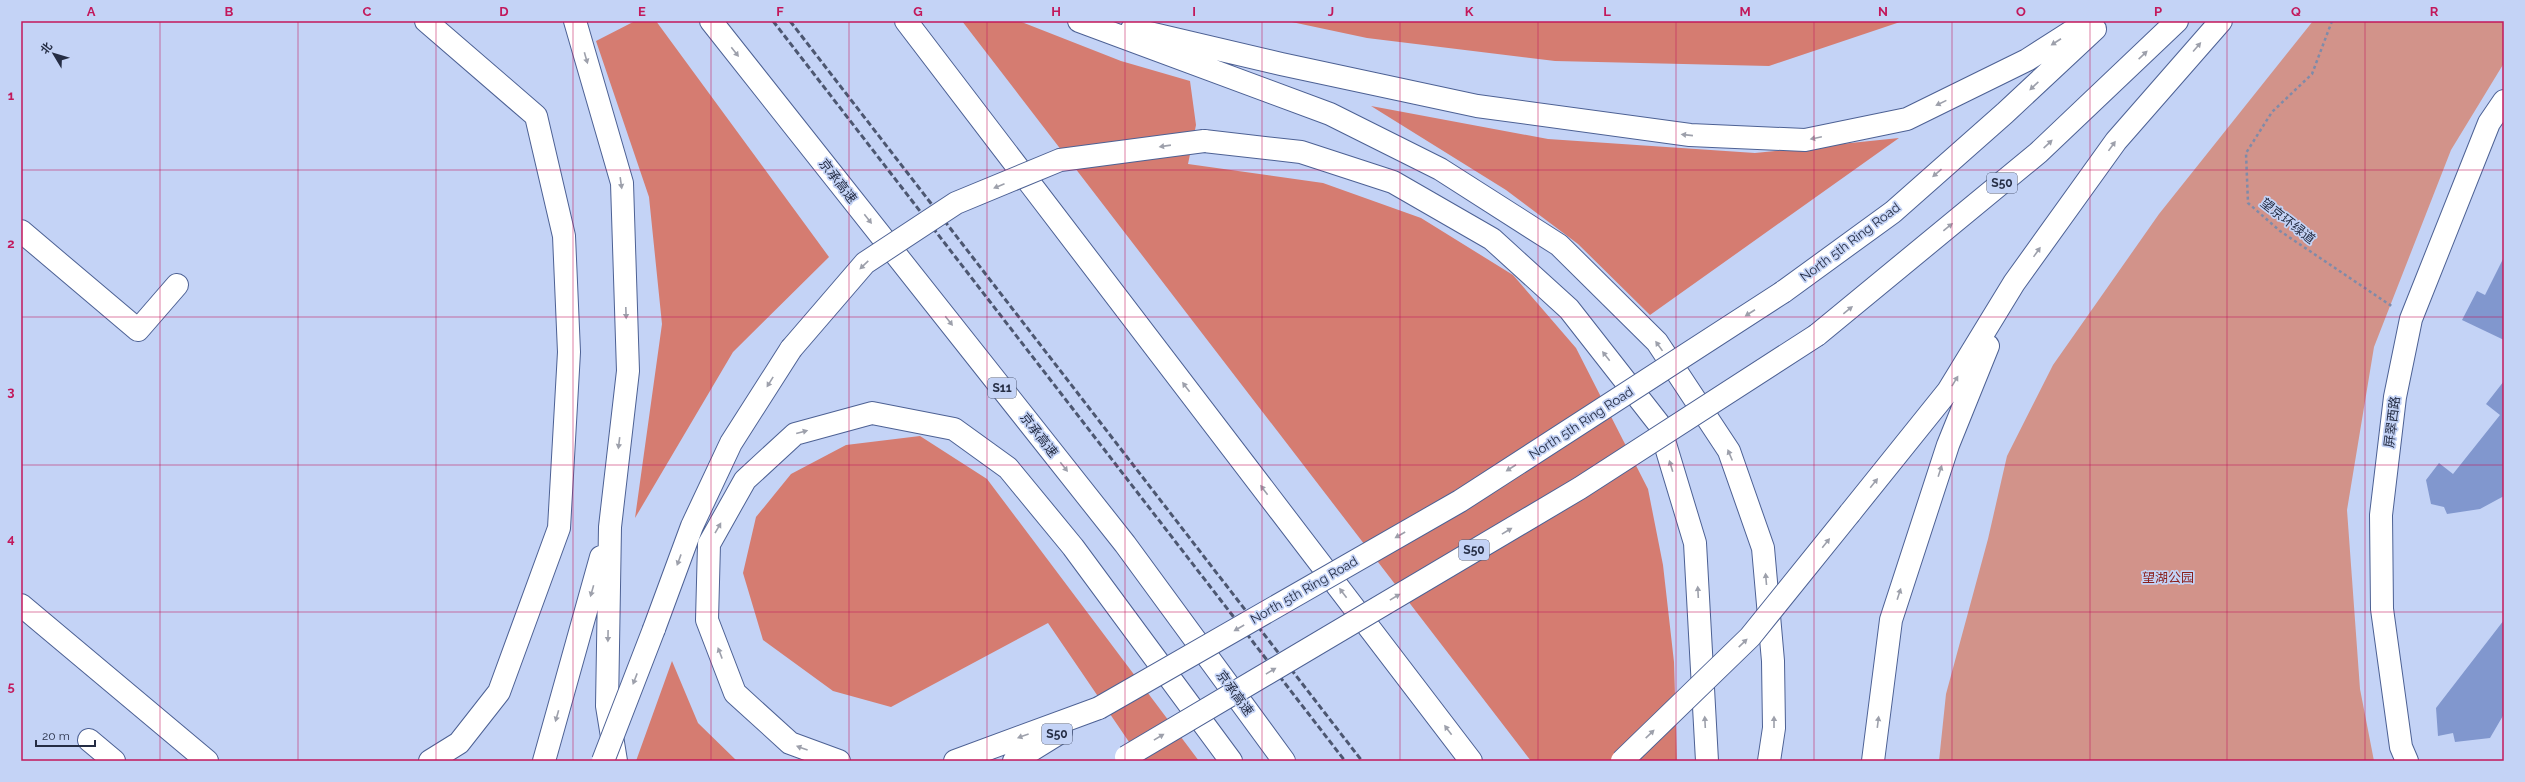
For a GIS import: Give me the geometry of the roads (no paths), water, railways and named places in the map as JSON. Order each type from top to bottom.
[{"type":"main road","points":[[426,21],[536,116],[564,236],[569,352],[558,528],[499,692],[459,743],[430,761]]},
{"type":"main road","points":[[575,21],[622,183],[628,371],[610,526],[607,706],[616,761]]},
{"type":"main road","name":"京承高速","points":[[711,21],[1125,544],[1284,761]]},
{"type":"main road","points":[[906,21],[1471,761]]},
{"type":"main road","points":[[1079,21],[1330,114],[1440,169],[1559,245],[1657,342],[1730,451],[1764,548],[1773,661],[1774,728],[1769,761]]},
{"type":"main road","points":[[1100,21],[1281,64],[1477,106],[1690,135],[1805,140],[1907,119],[2027,60],[2088,21]]},
{"type":"main road","name":"North 5th Ring Road","points":[[1014,761],[1099,708],[1460,501],[1782,292],[1893,212],[2005,113],[2104,21]]},
{"type":"main road","name":"S50","points":[[1123,759],[1580,488],[1817,335],[2038,153],[2176,21]]},
{"type":"main road","points":[[1622,761],[1750,637],[1948,391],[2014,283],[2116,141],[2221,21]]},
{"type":"main road","name":"屏翠西路","points":[[2407,761],[2401,747],[2382,609],[2381,515],[2395,397],[2411,319],[2486,130],[2504,101]]},
{"type":"main road","points":[[603,761],[692,526],[731,443],[791,349],[865,263],[956,203],[1060,160],[1204,141],[1301,152],[1393,182],[1492,239],[1569,309],[1659,424],[1695,543],[1707,761]]},
{"type":"main road","points":[[21,231],[138,330],[177,285]]},
{"type":"main road","points":[[1874,761],[1891,620],[1948,445],[2014,283]]},
{"type":"main road","points":[[839,761],[790,743],[735,693],[707,620],[709,544],[745,480],[795,434],[872,413],[954,429],[1008,468],[1073,547],[1231,761]]},
{"type":"main road","points":[[544,761],[610,526]]},
{"type":"main road","points":[[21,605],[206,761]]},
{"type":"main road","points":[[955,761],[1099,708]]},
{"type":"main road","points":[[89,740],[114,761]]},
{"type":"railway","points":[[773,21],[1345,761]]},
{"type":"railway","points":[[790,21],[1362,761]]},
{"type":"park label","name":"望湖公园","points":[[2168,577]]}]
